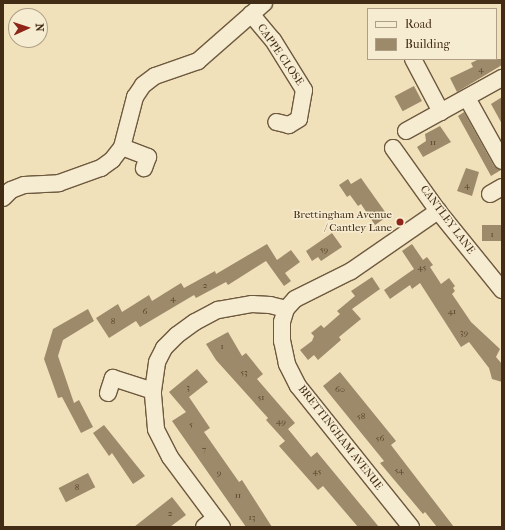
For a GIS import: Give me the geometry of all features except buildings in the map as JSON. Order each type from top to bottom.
[{"type":"street","points":[[3,198],[11,190],[24,185],[59,184],[101,168],[112,160],[122,147],[135,97],[143,85],[155,76],[198,61],[264,3]]},
{"type":"street","name":"CAPPE CLOSE","points":[[251,14],[273,40],[304,90],[299,120],[289,125],[276,122]]},
{"type":"street","points":[[414,60],[441,112]]},
{"type":"street","points":[[406,131],[502,78]]},
{"type":"street","points":[[467,98],[502,161]]},
{"type":"street","points":[[122,147],[148,158]]},
{"type":"street","name":"CANTLEY LANE","points":[[393,148],[438,211],[501,286]]},
{"type":"street","points":[[213,524],[170,456],[156,429],[152,391],[155,371],[164,348],[194,322],[228,306],[270,305],[286,310],[295,299],[351,271],[438,211]]},
{"type":"street","name":"BRETTINGHAM AVENUE","points":[[286,310],[282,322],[282,341],[287,364],[298,386],[411,527]]},
{"type":"street","points":[[112,378],[152,391]]},
{"type":"place","name":"Brettingham Avenue / Cantley Lane","points":[[400,222]]}]
